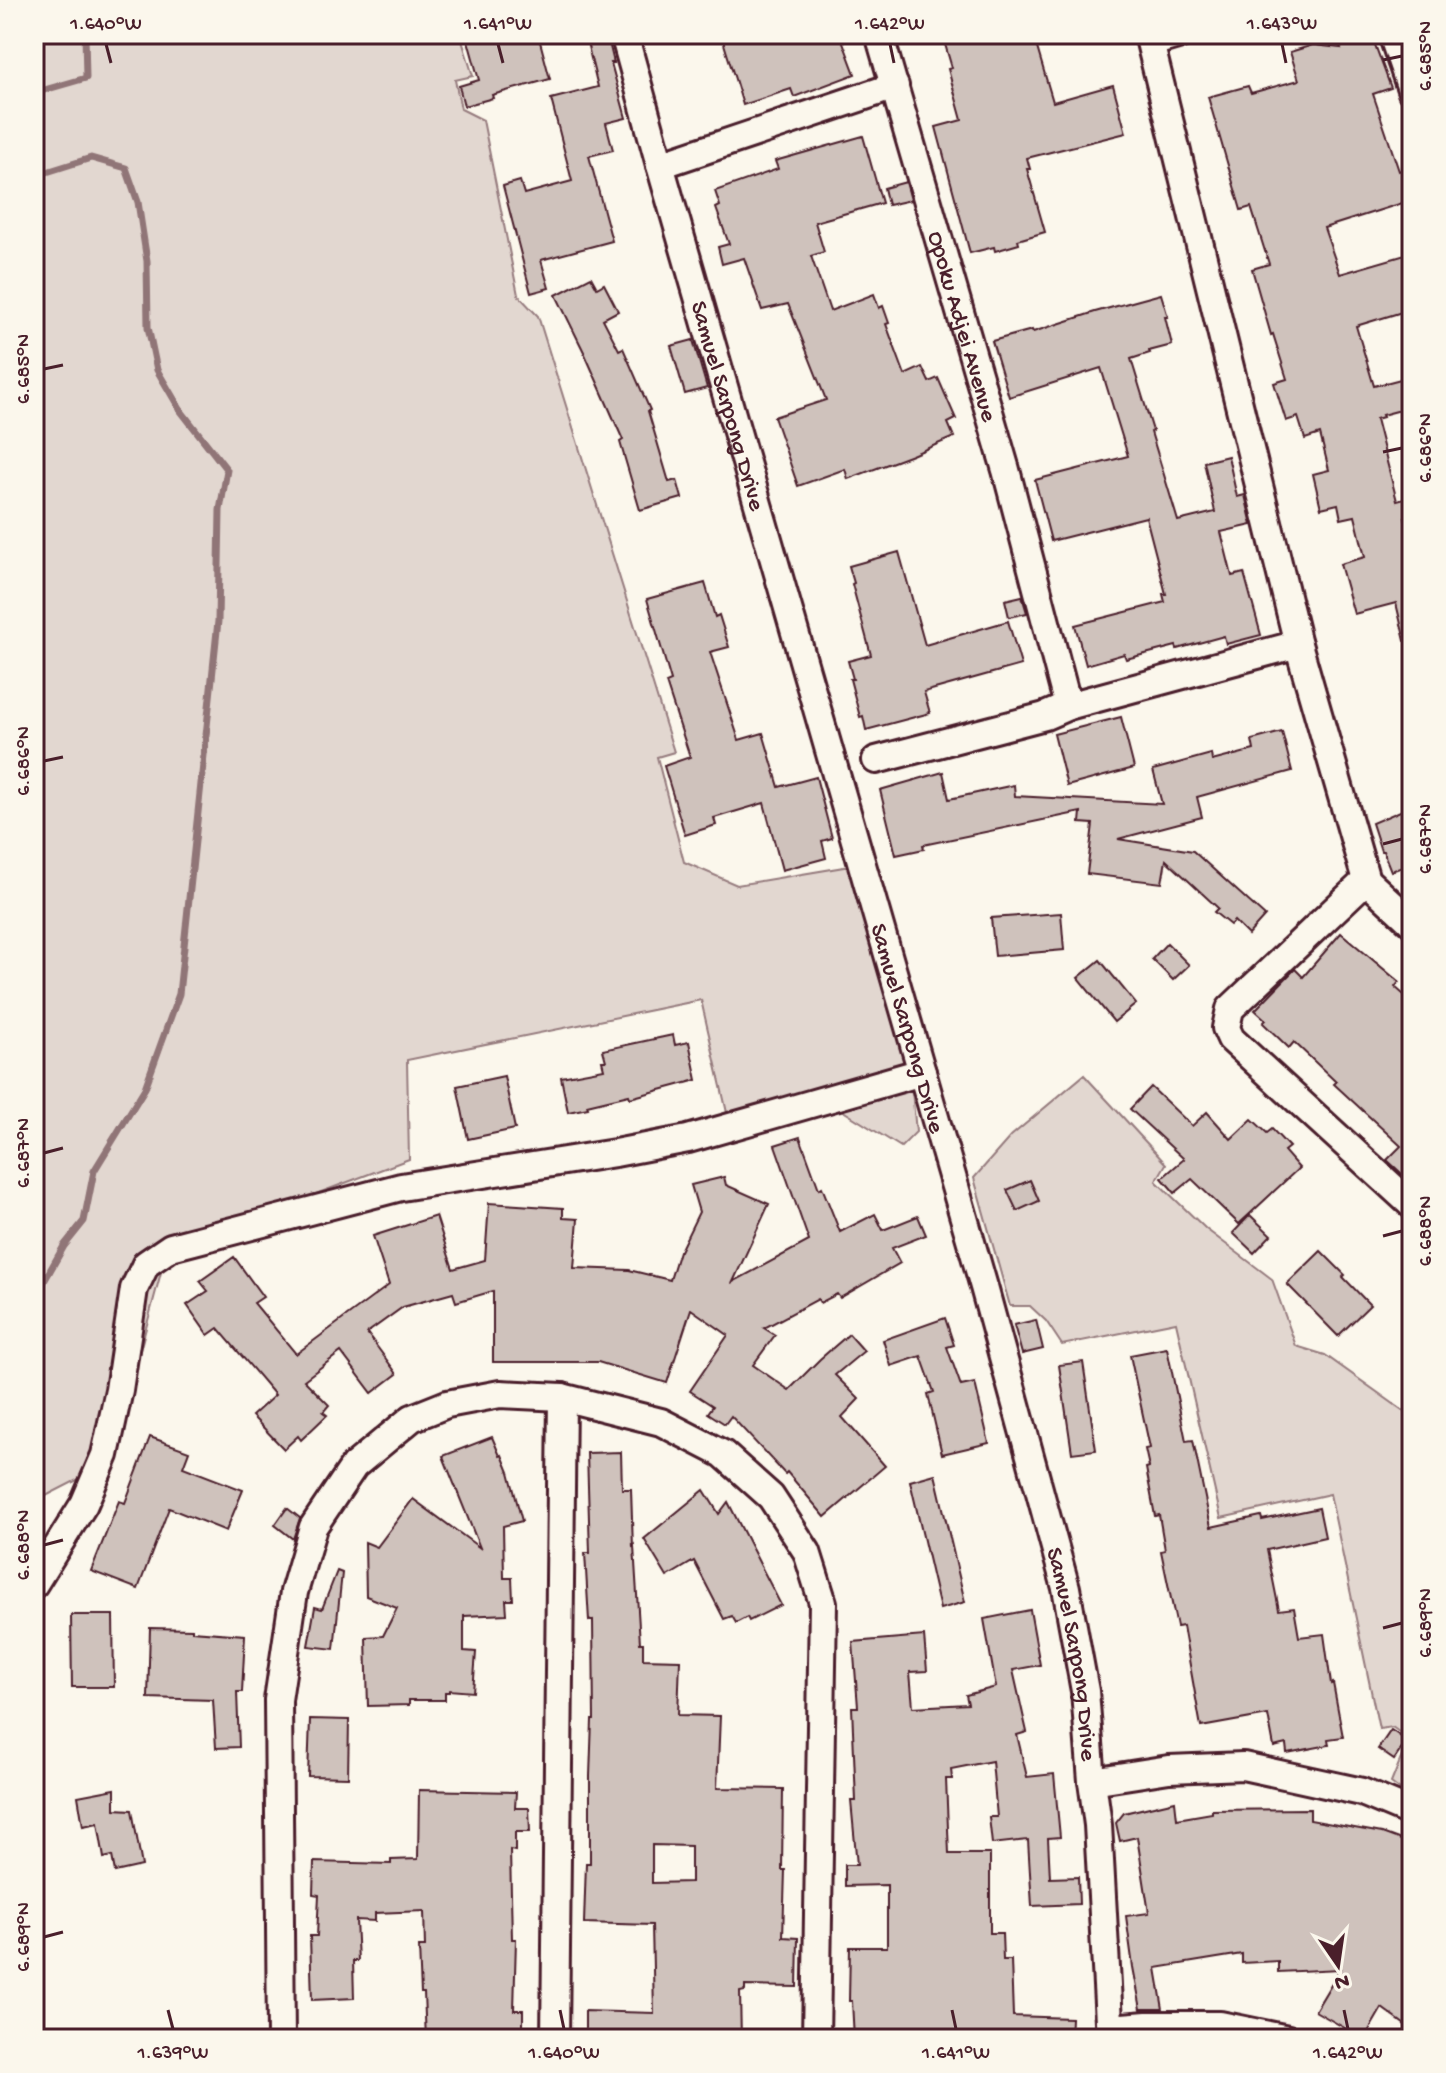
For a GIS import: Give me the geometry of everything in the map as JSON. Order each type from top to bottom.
[{"type":"street","name":"Samuel Sarpong Drive","points":[[624,34],[984,1287],[1066,1588],[1085,1691],[1098,1825],[1110,2034]]},
{"type":"street","name":"Opoku Adjei Avenue","points":[[879,34],[1006,470],[1068,706]]},
{"type":"street","points":[[1181,34],[1150,38],[1298,644],[1366,880],[1412,923]]},
{"type":"street","points":[[1392,34],[1412,92]]},
{"type":"street","points":[[660,165],[895,86]]},
{"type":"street","points":[[876,760],[1298,644]]},
{"type":"street","points":[[1366,880],[1230,1009],[1226,1028],[1231,1039],[1412,1205]]},
{"type":"street","points":[[34,1584],[84,1504],[105,1455],[119,1390],[134,1289],[146,1264],[171,1247],[401,1187],[688,1139],[922,1072]]},
{"type":"street","points":[[281,2039],[278,1700],[294,1592],[313,1527],[354,1466],[412,1418],[447,1404],[500,1394],[562,1397],[661,1422],[723,1454],[771,1497],[807,1552],[823,1603],[816,2039]]},
{"type":"street","points":[[555,2039],[562,1397]]},
{"type":"street","points":[[1092,1781],[1169,1769],[1243,1766],[1362,1792],[1412,1813]]},
{"type":"street","points":[[1110,2034],[1220,2025],[1288,2039]]},
{"type":"shaded area","points":[[34,34],[460,34],[473,76],[455,80],[461,109],[483,120],[518,295],[538,316],[674,752],[657,757],[684,862],[737,885],[850,866],[911,1080],[916,1132],[901,1147],[835,1106],[731,1130],[701,1000],[407,1060],[409,1159],[167,1250],[125,1406],[81,1478],[34,1502]]},
{"type":"shaded area","points":[[1084,1075],[1166,1164],[1156,1181],[1206,1229],[1272,1279],[1296,1346],[1325,1355],[1412,1417],[1412,1799],[1391,1783],[1409,1739],[1392,1727],[1379,1729],[1330,1494],[1221,1518],[1176,1322],[1062,1345],[1046,1321],[1030,1306],[1010,1306],[974,1178],[1011,1136]]},
{"type":"building","points":[[478,34],[538,34],[550,79],[464,106],[459,86],[479,80],[467,37]]},
{"type":"building","points":[[585,34],[607,34],[614,63],[611,63],[626,118],[606,123],[613,150],[589,156],[612,241],[541,260],[549,288],[531,293],[503,186],[520,181],[524,194],[572,181],[551,99],[598,87]]},
{"type":"building","points":[[721,34],[840,34],[855,74],[794,97],[791,89],[743,105]]},
{"type":"building","points":[[942,34],[1033,34],[1053,102],[1113,85],[1126,133],[1027,158],[1030,169],[1027,169],[1045,232],[1018,240],[1019,244],[995,251],[994,247],[970,253],[936,127],[962,120]]},
{"type":"building","points":[[1336,34],[1371,34],[1391,88],[1373,94],[1399,171],[1412,166],[1412,200],[1324,228],[1340,274],[1412,253],[1412,309],[1356,326],[1374,386],[1412,376],[1412,407],[1376,419],[1397,501],[1412,497],[1412,516],[1405,518],[1412,546],[1412,640],[1405,641],[1396,603],[1354,614],[1340,564],[1365,557],[1355,516],[1341,519],[1338,504],[1321,508],[1313,474],[1329,470],[1320,434],[1305,439],[1298,417],[1286,421],[1274,383],[1287,379],[1252,269],[1269,264],[1251,207],[1241,210],[1208,97],[1248,86],[1251,93],[1299,80],[1290,52],[1313,45],[1341,48]]},
{"type":"building","points":[[863,136],[882,203],[815,222],[824,252],[811,256],[830,311],[874,294],[879,308],[883,306],[889,323],[886,324],[905,375],[922,367],[929,382],[938,378],[956,419],[948,423],[954,437],[848,479],[845,469],[798,486],[774,417],[826,400],[788,304],[762,310],[744,258],[722,264],[718,247],[729,244],[716,208],[720,206],[715,191],[778,169],[775,161]]},
{"type":"building","points":[[906,182],[911,200],[888,205],[884,188]]},
{"type":"building","points":[[591,277],[597,288],[604,284],[618,311],[603,319],[619,350],[623,348],[650,410],[669,482],[677,480],[682,498],[640,510],[620,442],[623,440],[556,295]]},
{"type":"building","points":[[1161,294],[1172,345],[1131,359],[1151,432],[1178,521],[1215,512],[1204,462],[1228,456],[1237,497],[1245,495],[1252,525],[1221,532],[1232,576],[1244,573],[1261,635],[1226,644],[1224,636],[1177,649],[1176,646],[1126,659],[1124,654],[1086,665],[1075,625],[1165,602],[1163,594],[1166,594],[1146,517],[1051,541],[1035,480],[1128,456],[1101,368],[1009,397],[992,341]]},
{"type":"building","points":[[693,340],[707,388],[685,394],[671,346]]},
{"type":"building","points":[[899,552],[925,645],[1008,621],[1021,665],[924,692],[930,713],[866,730],[850,679],[853,679],[848,661],[871,655],[849,566]]},
{"type":"building","points":[[705,583],[715,617],[719,615],[729,647],[710,652],[739,740],[763,733],[779,787],[816,777],[832,838],[822,841],[826,858],[782,870],[764,803],[714,818],[716,825],[685,835],[664,766],[690,757],[666,683],[671,681],[647,599]]},
{"type":"building","points":[[1022,596],[1027,613],[1009,617],[1005,600]]},
{"type":"building","points":[[1121,717],[1134,768],[1067,786],[1054,734]]},
{"type":"building","points":[[1282,732],[1292,771],[1197,797],[1202,817],[1118,839],[1193,851],[1265,916],[1248,935],[1234,921],[1230,925],[1214,912],[1218,908],[1166,860],[1162,883],[1087,874],[1093,824],[1080,823],[1081,812],[923,845],[924,849],[896,855],[880,790],[943,772],[949,799],[1014,785],[1015,796],[1162,804],[1153,770],[1211,754],[1212,761],[1254,750],[1252,740]]},
{"type":"building","points":[[1412,806],[1412,864],[1391,871],[1372,823]]},
{"type":"building","points":[[1061,913],[1064,950],[995,956],[991,918]]},
{"type":"building","points":[[1341,933],[1399,982],[1395,987],[1412,1002],[1412,1183],[1387,1160],[1401,1146],[1294,1042],[1289,1048],[1263,1023],[1266,1020],[1255,1010],[1295,969],[1303,977]]},
{"type":"building","points":[[1167,943],[1189,965],[1173,980],[1152,959]]},
{"type":"building","points":[[1100,960],[1136,1004],[1114,1022],[1078,978]]},
{"type":"building","points":[[673,1035],[675,1045],[689,1042],[697,1080],[568,1112],[561,1077],[604,1069],[602,1061],[606,1061],[603,1050]]},
{"type":"building","points":[[504,1076],[515,1129],[468,1139],[457,1086]]},
{"type":"building","points":[[1151,1087],[1192,1126],[1207,1112],[1231,1139],[1252,1119],[1267,1133],[1272,1129],[1289,1147],[1284,1151],[1299,1168],[1239,1224],[1192,1179],[1175,1193],[1162,1178],[1184,1159],[1130,1109]]},
{"type":"building","points":[[800,1137],[819,1189],[822,1187],[840,1232],[875,1214],[883,1230],[918,1216],[926,1235],[892,1248],[900,1263],[840,1298],[837,1294],[820,1303],[818,1299],[764,1328],[775,1335],[753,1365],[789,1390],[849,1334],[864,1351],[835,1375],[859,1399],[842,1417],[885,1466],[825,1517],[787,1472],[785,1474],[731,1416],[725,1424],[708,1413],[713,1406],[690,1391],[728,1335],[691,1309],[667,1383],[598,1362],[493,1362],[493,1291],[456,1302],[453,1293],[403,1307],[367,1333],[397,1374],[372,1393],[341,1352],[304,1380],[329,1405],[323,1412],[327,1415],[301,1440],[298,1436],[284,1449],[252,1416],[275,1395],[218,1328],[208,1335],[187,1305],[208,1291],[200,1281],[234,1257],[263,1297],[254,1303],[296,1354],[389,1285],[373,1236],[436,1216],[453,1269],[485,1260],[489,1203],[563,1208],[563,1218],[578,1219],[574,1268],[629,1270],[670,1280],[679,1251],[699,1212],[691,1185],[724,1177],[726,1185],[769,1204],[733,1282],[809,1241],[775,1145]]},
{"type":"building","points":[[1030,1180],[1039,1201],[1017,1211],[1007,1190]]},
{"type":"building","points":[[1250,1215],[1271,1235],[1254,1253],[1233,1233]]},
{"type":"building","points":[[1321,1251],[1370,1305],[1338,1336],[1287,1284]]},
{"type":"building","points":[[945,1318],[954,1345],[947,1347],[961,1386],[975,1383],[989,1443],[942,1454],[928,1394],[934,1392],[921,1356],[891,1366],[883,1340]]},
{"type":"building","points":[[1036,1320],[1043,1349],[1022,1354],[1014,1325]]},
{"type":"building","points":[[1167,1348],[1186,1441],[1193,1440],[1211,1527],[1319,1508],[1325,1537],[1267,1550],[1279,1610],[1294,1608],[1299,1637],[1324,1634],[1343,1737],[1328,1739],[1329,1745],[1287,1753],[1286,1744],[1274,1747],[1268,1715],[1201,1727],[1183,1626],[1177,1627],[1161,1551],[1165,1550],[1159,1515],[1155,1516],[1146,1468],[1149,1467],[1145,1449],[1150,1448],[1130,1355]]},
{"type":"building","points":[[1083,1362],[1096,1450],[1072,1453],[1059,1365]]},
{"type":"building","points":[[150,1437],[189,1451],[183,1467],[243,1490],[226,1531],[169,1508],[138,1589],[91,1571],[119,1501],[125,1503]]},
{"type":"building","points":[[492,1437],[509,1472],[522,1521],[503,1526],[504,1578],[512,1578],[513,1600],[506,1600],[507,1614],[464,1616],[464,1651],[476,1652],[473,1692],[449,1690],[445,1692],[445,1700],[409,1700],[409,1705],[368,1706],[366,1637],[383,1636],[397,1608],[366,1596],[365,1542],[377,1547],[413,1499],[480,1548],[443,1456]]},
{"type":"building","points":[[621,1452],[622,1489],[631,1489],[643,1659],[680,1660],[678,1715],[720,1716],[717,1788],[783,1789],[783,1937],[798,1938],[797,1987],[745,1986],[745,1991],[740,1992],[741,2039],[585,2039],[585,2011],[654,2013],[652,1925],[584,1923],[586,1863],[590,1863],[590,1776],[594,1720],[593,1620],[589,1621],[585,1553],[590,1553],[587,1453]],"holes":[[[652,1845],[691,1846],[691,1882],[652,1883]]]},
{"type":"building","points":[[935,1474],[965,1602],[940,1609],[910,1481]]},
{"type":"building","points":[[704,1490],[719,1514],[728,1502],[781,1605],[749,1621],[747,1617],[736,1623],[732,1616],[724,1619],[694,1561],[667,1577],[644,1539]]},
{"type":"building","points":[[287,1508],[300,1518],[293,1539],[275,1525]]},
{"type":"building","points":[[337,1571],[342,1573],[334,1649],[308,1646],[315,1607],[322,1609]]},
{"type":"building","points":[[1030,1610],[1040,1665],[1013,1670],[1027,1732],[1017,1735],[1027,1777],[1054,1774],[1060,1837],[1048,1838],[1050,1878],[1078,1877],[1079,1904],[1032,1906],[1028,1840],[992,1844],[989,1817],[997,1817],[992,1761],[951,1769],[952,1779],[946,1779],[949,1854],[990,1854],[990,1933],[1002,1933],[1003,1960],[1011,1960],[1013,2016],[1071,2018],[1070,2039],[1025,2039],[1026,2036],[986,2034],[984,2039],[854,2039],[852,2001],[849,2001],[850,1947],[887,1947],[887,1885],[845,1886],[845,1865],[857,1865],[851,1801],[856,1801],[852,1707],[858,1707],[853,1642],[924,1636],[927,1671],[910,1672],[913,1707],[968,1704],[966,1695],[996,1687],[984,1619]]},
{"type":"building","points":[[71,1615],[113,1615],[114,1687],[72,1687]]},
{"type":"building","points":[[150,1628],[245,1635],[242,1692],[237,1692],[239,1747],[216,1748],[213,1700],[148,1698]]},
{"type":"building","points":[[310,1719],[349,1720],[348,1777],[308,1776]]},
{"type":"building","points":[[1391,1730],[1407,1741],[1394,1760],[1378,1749]]},
{"type":"building","points":[[115,1789],[115,1809],[132,1810],[142,1866],[115,1872],[112,1856],[104,1858],[98,1823],[83,1826],[78,1796]]},
{"type":"building","points":[[419,1790],[516,1792],[515,1808],[529,1808],[530,1832],[515,1832],[515,1851],[510,1850],[512,1939],[516,1939],[514,2010],[523,2010],[523,2039],[426,2039],[419,1947],[425,1947],[424,1911],[375,1913],[375,1921],[356,1920],[358,1961],[353,1961],[354,1998],[312,2000],[310,1936],[317,1936],[319,1895],[313,1894],[314,1862],[391,1864],[391,1860],[418,1859]]},
{"type":"building","points":[[1175,1801],[1177,1819],[1212,1813],[1212,1810],[1310,1809],[1310,1820],[1382,1833],[1412,1844],[1412,2030],[1382,2008],[1364,2039],[1315,2011],[1340,1969],[1278,1972],[1278,1961],[1242,1963],[1242,1954],[1156,1968],[1163,2009],[1141,2009],[1126,1916],[1149,1913],[1137,1837],[1120,1841],[1116,1823],[1124,1813]]},
{"type":"waterway","points":[[34,93],[86,78],[85,34]]},
{"type":"waterway","points":[[34,176],[91,158],[126,168],[138,202],[147,261],[148,327],[157,370],[181,411],[227,470],[220,510],[218,621],[179,994],[145,1088],[94,1171],[84,1221],[64,1246],[34,1299]]}]
